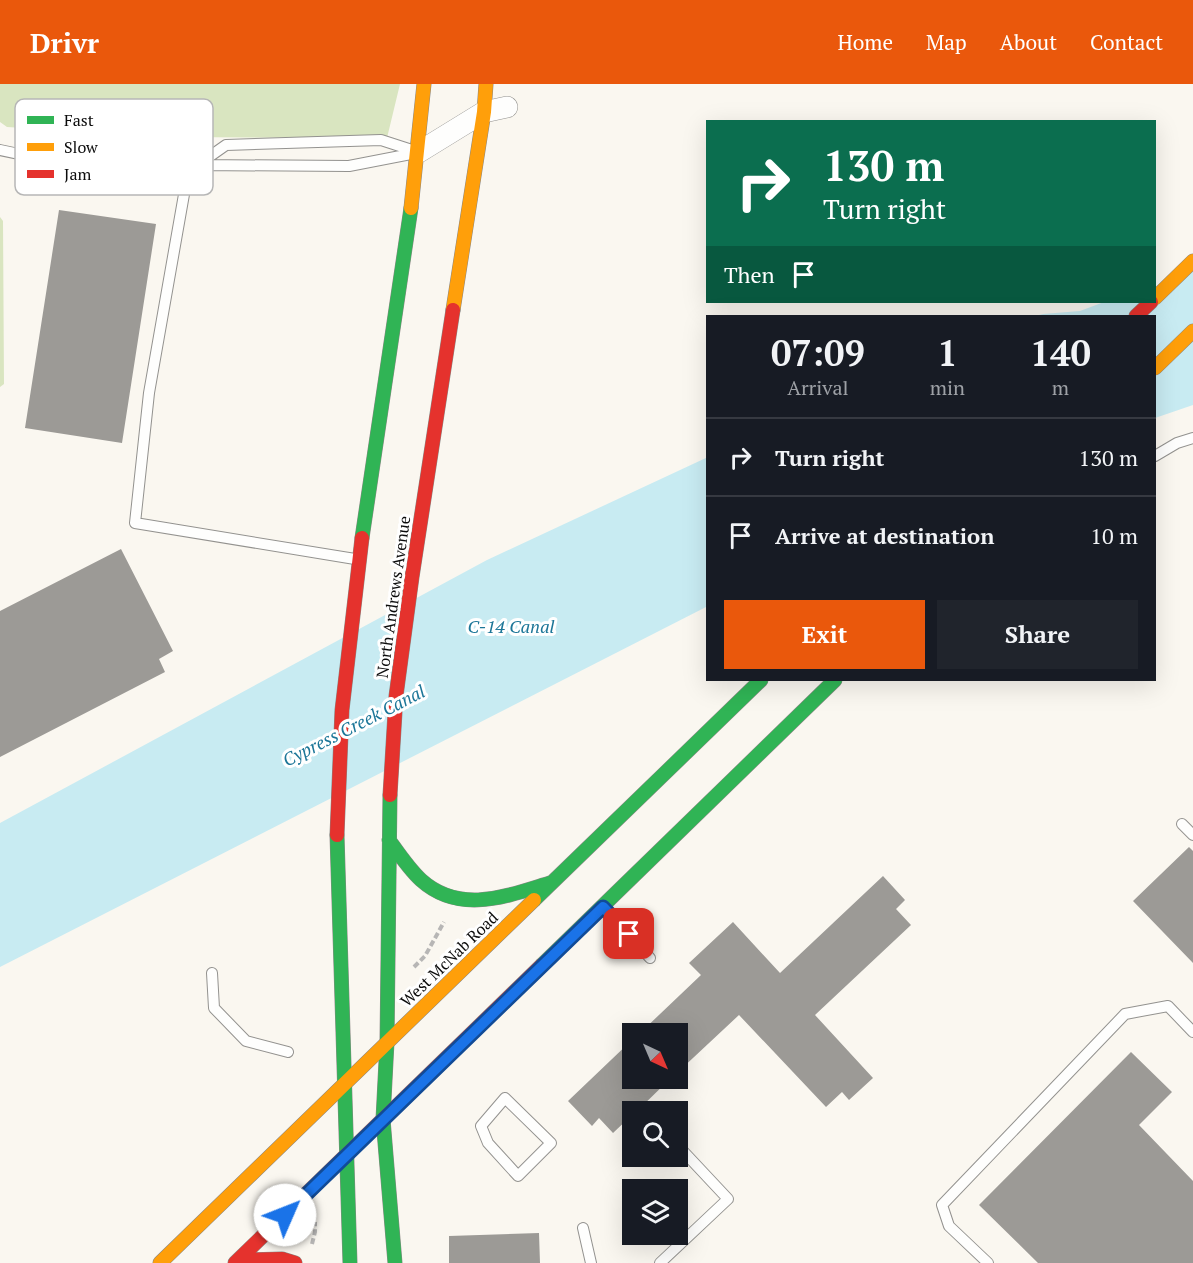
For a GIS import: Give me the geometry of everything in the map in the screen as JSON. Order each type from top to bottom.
[{"type":"main road","points":[[350,1263],[338,928],[341,713],[351,608],[392,346],[419,152],[424,84]]},
{"type":"main road","name":"North Andrews Avenue","points":[[395,1263],[383,1119],[387,1042],[390,789],[396,696],[412,577],[484,112],[486,84]]},
{"type":"main road","points":[[1156,297],[1193,261]]},
{"type":"main road","points":[[1137,315],[1151,303]]},
{"type":"main road","points":[[1156,367],[1193,331]]},
{"type":"main road","name":"West McNab Road","points":[[160,1263],[760,681]]},
{"type":"main road","points":[[237,1261],[834,681]]},
{"type":"main road","points":[[389,840],[422,881],[442,896],[456,901],[484,901],[553,882]]},
{"type":"main road","points":[[237,1261],[282,1259],[295,1263]]},
{"type":"street","points":[[419,152],[484,112],[507,107]]},
{"type":"lane","points":[[213,153],[226,145],[381,140],[419,152]]},
{"type":"lane","points":[[0,150],[15,153]]},
{"type":"lane","points":[[213,165],[349,166],[419,152]]},
{"type":"lane","points":[[188,195],[149,393],[135,523],[358,560]]},
{"type":"lane","points":[[1156,455],[1176,443],[1193,438]]},
{"type":"lane","points":[[1182,824],[1193,835]]},
{"type":"lane","points":[[603,907],[650,958]]},
{"type":"lane","points":[[212,973],[214,1008],[246,1041],[288,1052]]},
{"type":"lane","points":[[988,1263],[949,1226],[942,1205],[1125,1014],[1168,1006],[1193,1032]]},
{"type":"lane","points":[[505,1098],[551,1143],[518,1176],[488,1143],[482,1126],[505,1098]]},
{"type":"lane","points":[[660,1263],[728,1199],[688,1156]]},
{"type":"lane","points":[[583,1227],[591,1263]]},
{"type":"path","points":[[414,967],[425,956],[448,914]]},
{"type":"path","points":[[425,956],[425,962]]},
{"type":"path","points":[[310,1249],[315,1232],[315,1222]]},
{"type":"green space","points":[[0,84],[400,84],[387,138],[213,137],[213,99],[15,99],[15,127],[7,127],[0,122]]},
{"type":"green space","points":[[0,217],[3,221],[4,384],[0,387]]},
{"type":"water","points":[[1193,267],[1193,405],[1156,418],[1156,315],[1039,315],[1080,311],[1101,303],[1156,303]]},
{"type":"water","name":"C-14 Canal","points":[[706,458],[706,607],[0,967],[0,823],[487,560]]},
{"type":"building","points":[[59,210],[156,224],[122,443],[25,428]]},
{"type":"building","points":[[121,549],[173,651],[159,659],[165,672],[0,757],[0,611]]},
{"type":"building","points":[[1189,847],[1193,851],[1193,963],[1133,901]]},
{"type":"building","points":[[883,876],[905,900],[896,909],[911,925],[815,1015],[873,1078],[849,1100],[842,1092],[826,1107],[739,1015],[688,1063],[688,1023],[651,1023],[701,975],[689,963],[733,922],[780,973]]},
{"type":"building","points":[[622,1049],[622,1089],[660,1089],[647,1101],[622,1101],[622,1124],[613,1133],[599,1118],[592,1126],[568,1101]]},
{"type":"building","points":[[1131,1052],[1172,1092],[1139,1125],[1193,1181],[1193,1263],[1038,1263],[979,1205]]},
{"type":"building","points":[[539,1233],[540,1263],[449,1263],[449,1236]]},
{"type":"traffic: fast","points":[[362,538],[411,208]]},
{"type":"traffic: fast","points":[[534,900],[760,681]]},
{"type":"traffic: fast","points":[[542,965],[834,681]]},
{"type":"traffic: fast","points":[[390,795],[387,1042],[383,1119],[395,1263]]},
{"type":"traffic: fast","points":[[337,835],[350,1263]]},
{"type":"traffic: fast","points":[[389,840],[421,880],[436,891],[452,897],[484,900],[550,883]]},
{"type":"traffic: slow","points":[[411,208],[424,84]]},
{"type":"traffic: slow","points":[[453,310],[484,112],[486,84]]},
{"type":"traffic: slow","points":[[1156,297],[1193,261]]},
{"type":"traffic: slow","points":[[1156,367],[1193,331]]},
{"type":"traffic: slow","points":[[160,1263],[534,900]]},
{"type":"traffic: jam","points":[[1137,315],[1150,303]]},
{"type":"traffic: jam","points":[[390,795],[396,696],[453,310]]},
{"type":"traffic: jam","points":[[337,835],[342,710],[362,538]]},
{"type":"traffic: jam","points":[[235,1263],[542,965]]},
{"type":"traffic: jam","points":[[239,1260],[282,1259],[295,1263]]},
{"type":"route","points":[[285,1215],[603,907],[629,934]]},
{"type":"water label","name":"Cypress Creek Canal","points":[[354,726]]}]
